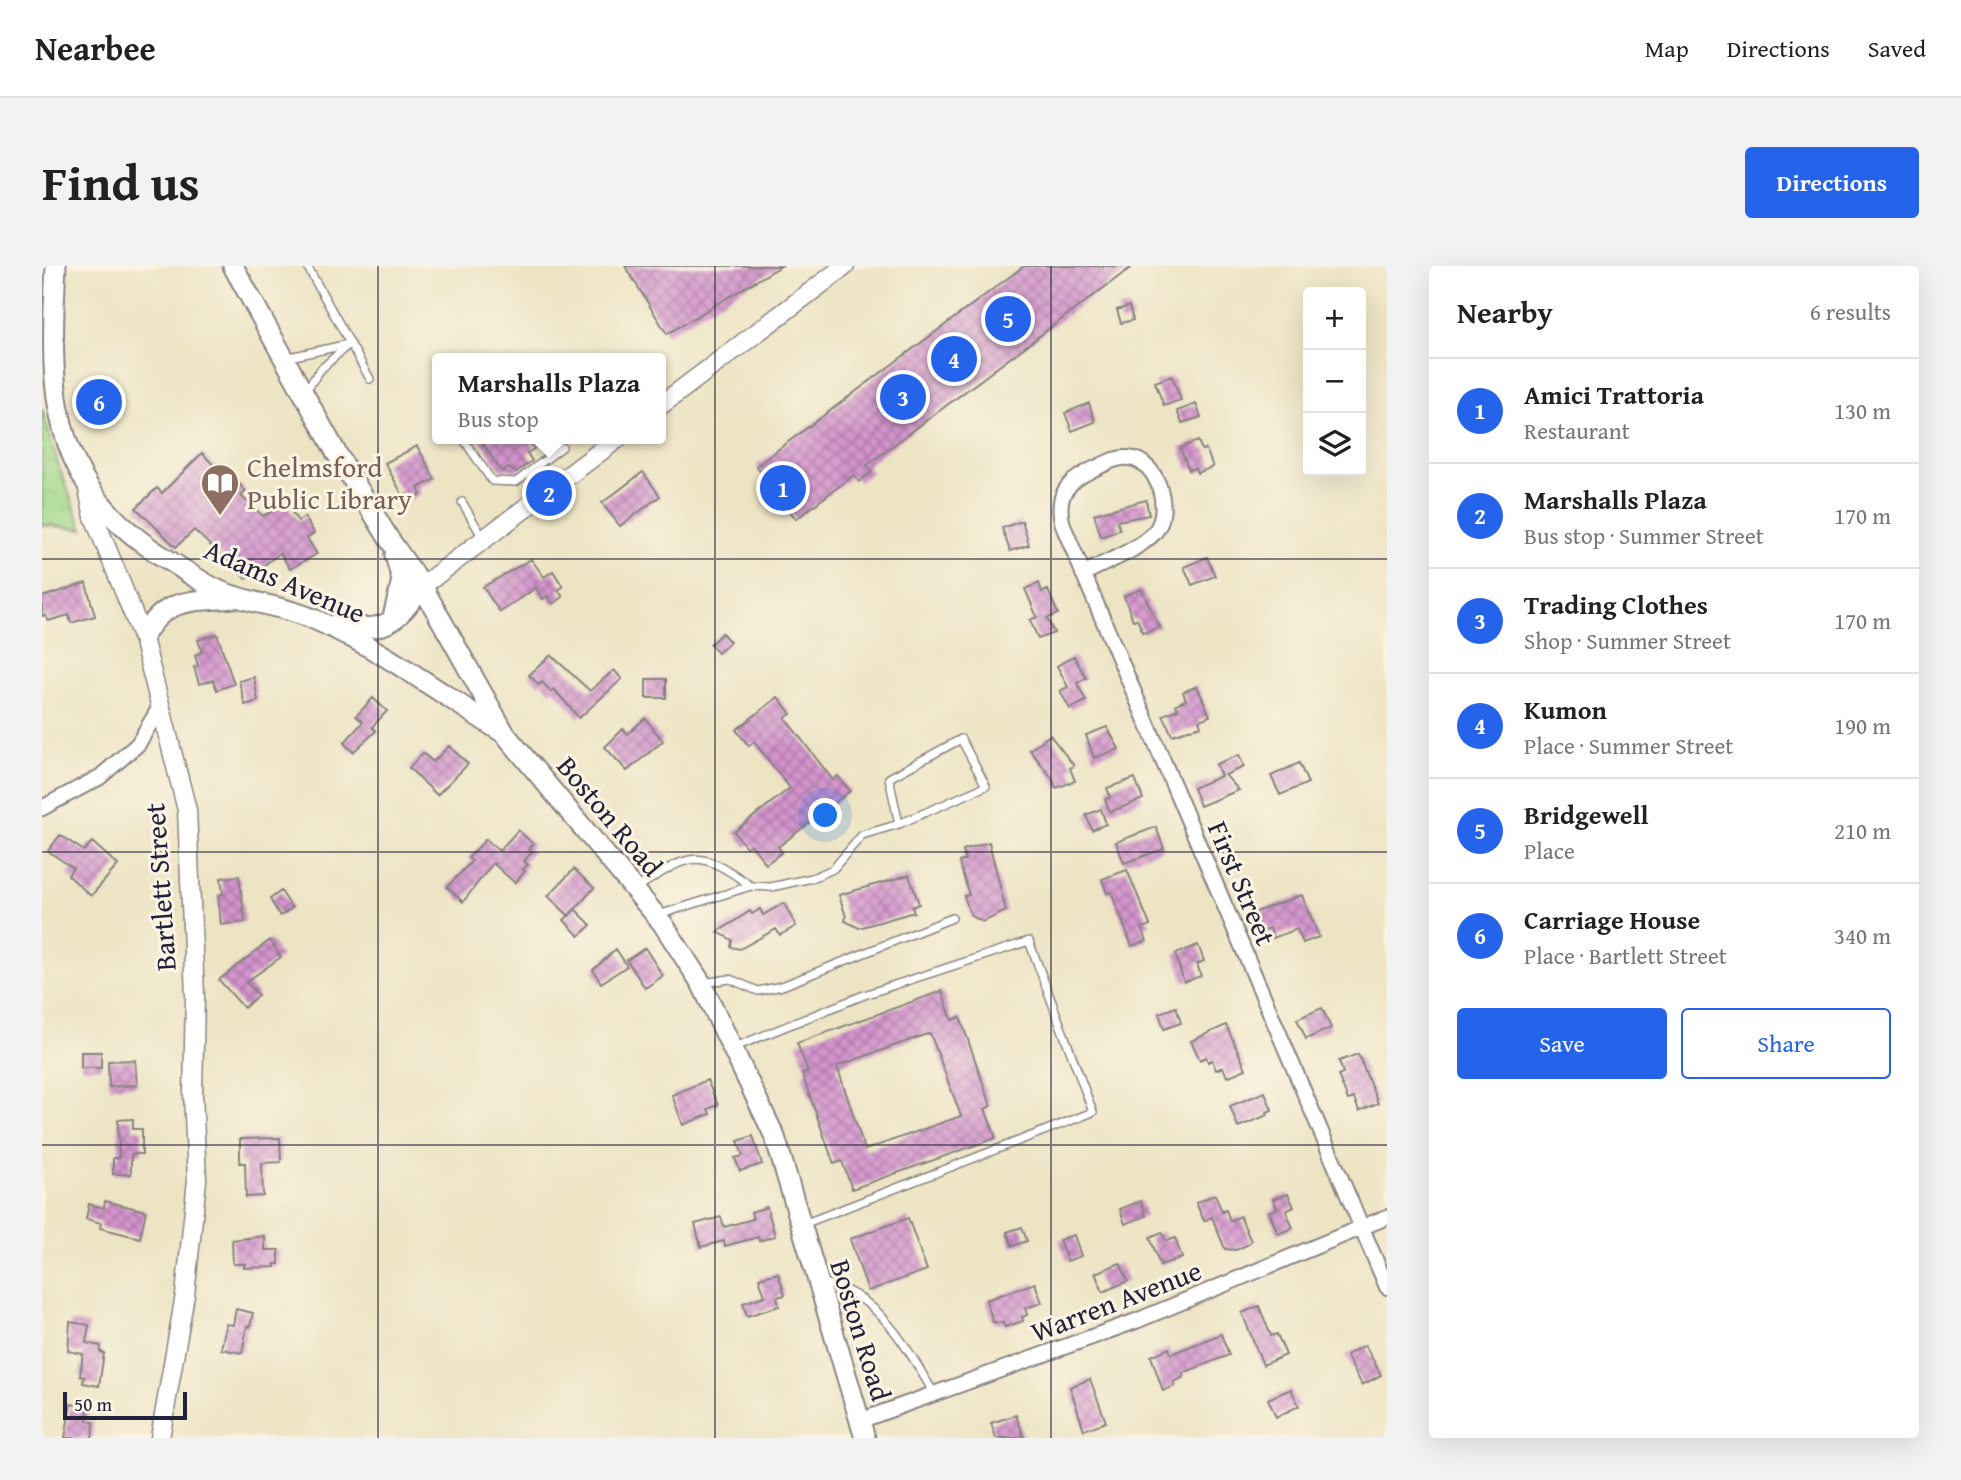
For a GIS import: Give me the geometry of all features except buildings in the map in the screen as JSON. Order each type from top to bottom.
[{"type":"main road","points":[[47,266],[55,290]]},
{"type":"main road","name":"Bartlett Street","points":[[56,266],[52,348],[59,419],[88,489]]},
{"type":"main road","name":"Boston Road","points":[[233,266],[282,358],[389,539],[422,586],[505,734],[656,916],[701,983],[775,1137],[862,1430]]},
{"type":"main road","name":"Adams Avenue","points":[[88,489],[114,520],[148,548],[218,590],[316,620],[390,658],[505,734]]},
{"type":"main road","points":[[389,539],[402,580],[392,622]]},
{"type":"main road","points":[[316,620],[362,629],[379,628],[392,622],[422,586]]},
{"type":"main road","points":[[144,638],[153,618],[169,607],[240,598]]},
{"type":"street","points":[[666,401],[845,266]]},
{"type":"street","points":[[422,586],[610,444]]},
{"type":"street","name":"First Street","points":[[1083,574],[1143,542],[1155,532],[1161,522],[1163,497],[1151,473],[1142,464],[1128,458],[1115,459],[1077,476],[1061,496],[1061,519],[1083,574],[1387,1287]]},
{"type":"street","name":"Bartlett Street","points":[[88,489],[94,517],[144,638],[187,810],[195,983],[193,1093],[197,1180],[185,1295],[160,1438]]},
{"type":"street","points":[[42,808],[100,777],[138,744],[161,705]]},
{"type":"street","name":"Warren Avenue","points":[[862,1430],[935,1395],[1136,1321],[1387,1217]]},
{"type":"lane","points":[[307,266],[370,379]]},
{"type":"lane","points":[[282,358],[315,354],[349,344]]},
{"type":"lane","points":[[303,394],[321,369],[349,344]]},
{"type":"lane","points":[[467,444],[492,481],[516,482],[562,447]]},
{"type":"lane","points":[[462,502],[484,539]]},
{"type":"lane","points":[[656,916],[751,886],[789,884],[833,869],[862,835],[899,824],[986,786],[961,739],[889,778],[899,824]]},
{"type":"lane","points":[[634,889],[670,867],[699,857],[712,860],[751,886]]},
{"type":"lane","points":[[701,983],[730,979],[758,990],[782,986],[952,918]]},
{"type":"lane","points":[[733,1047],[864,995],[1029,941],[1093,1112],[801,1225]]},
{"type":"lane","points":[[818,1283],[838,1286],[858,1296],[883,1317],[896,1331],[935,1395]]},
{"type":"green space","points":[[42,408],[60,470],[83,529],[42,525]]},
{"type":"place","name":"Bridgewell","points":[[1008,319]]},
{"type":"place","name":"Kumon","points":[[954,359]]},
{"type":"place","name":"Trading Clothes","points":[[903,397]]},
{"type":"place","name":"Carriage House","points":[[99,402]]},
{"type":"place","name":"Amici Trattoria","points":[[783,488]]},
{"type":"place","name":"Marshalls Plaza","points":[[549,493]]},
{"type":"place","name":"Chelmsford Public Library","points":[[220,517]]}]
